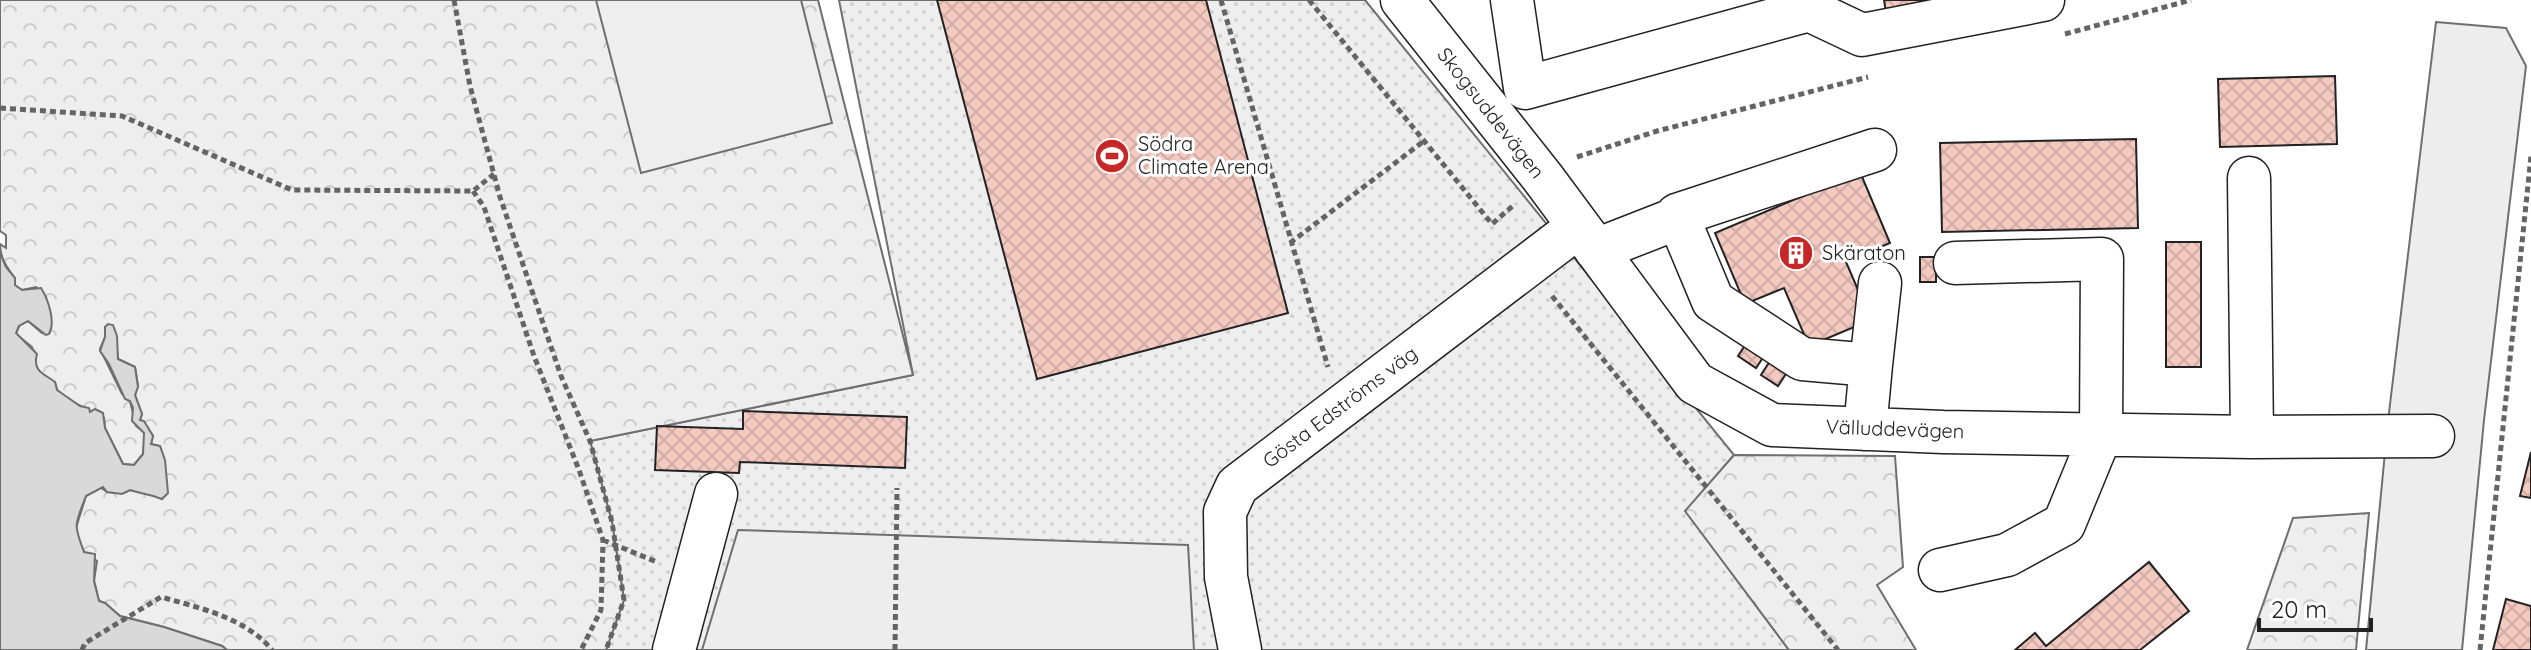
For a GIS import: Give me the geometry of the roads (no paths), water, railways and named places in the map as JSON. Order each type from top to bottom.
[{"type":"street","name":"Skogsuddevägen","points":[[1402,0],[1587,238]]},
{"type":"street","points":[[1512,0],[1525,88]]},
{"type":"street","points":[[1499,124],[1525,88],[1809,10],[1862,35],[2053,17]]},
{"type":"street","name":"Gösta Edströms väg","points":[[1240,650],[1226,577],[1225,512],[1237,486],[1526,265],[1587,238],[1678,218],[1677,215],[1875,150]]},
{"type":"street","points":[[2249,178],[2252,437]]},
{"type":"street","points":[[1678,218],[1713,301],[1802,359],[1871,365]]},
{"type":"street","name":"Välluddevägen","points":[[1587,238],[1695,383],[1772,425],[2300,438],[2433,436]]},
{"type":"street","points":[[1940,570],[2007,555],[2064,524],[2101,434],[2102,259],[1955,263]]},
{"type":"street","points":[[1865,429],[1880,283]]},
{"type":"street","points":[[674,650],[716,494]]},
{"type":"place","name":"Södra Climate Arena","points":[[1112,156]]},
{"type":"place","name":"Skäraton","points":[[1796,253]]}]
